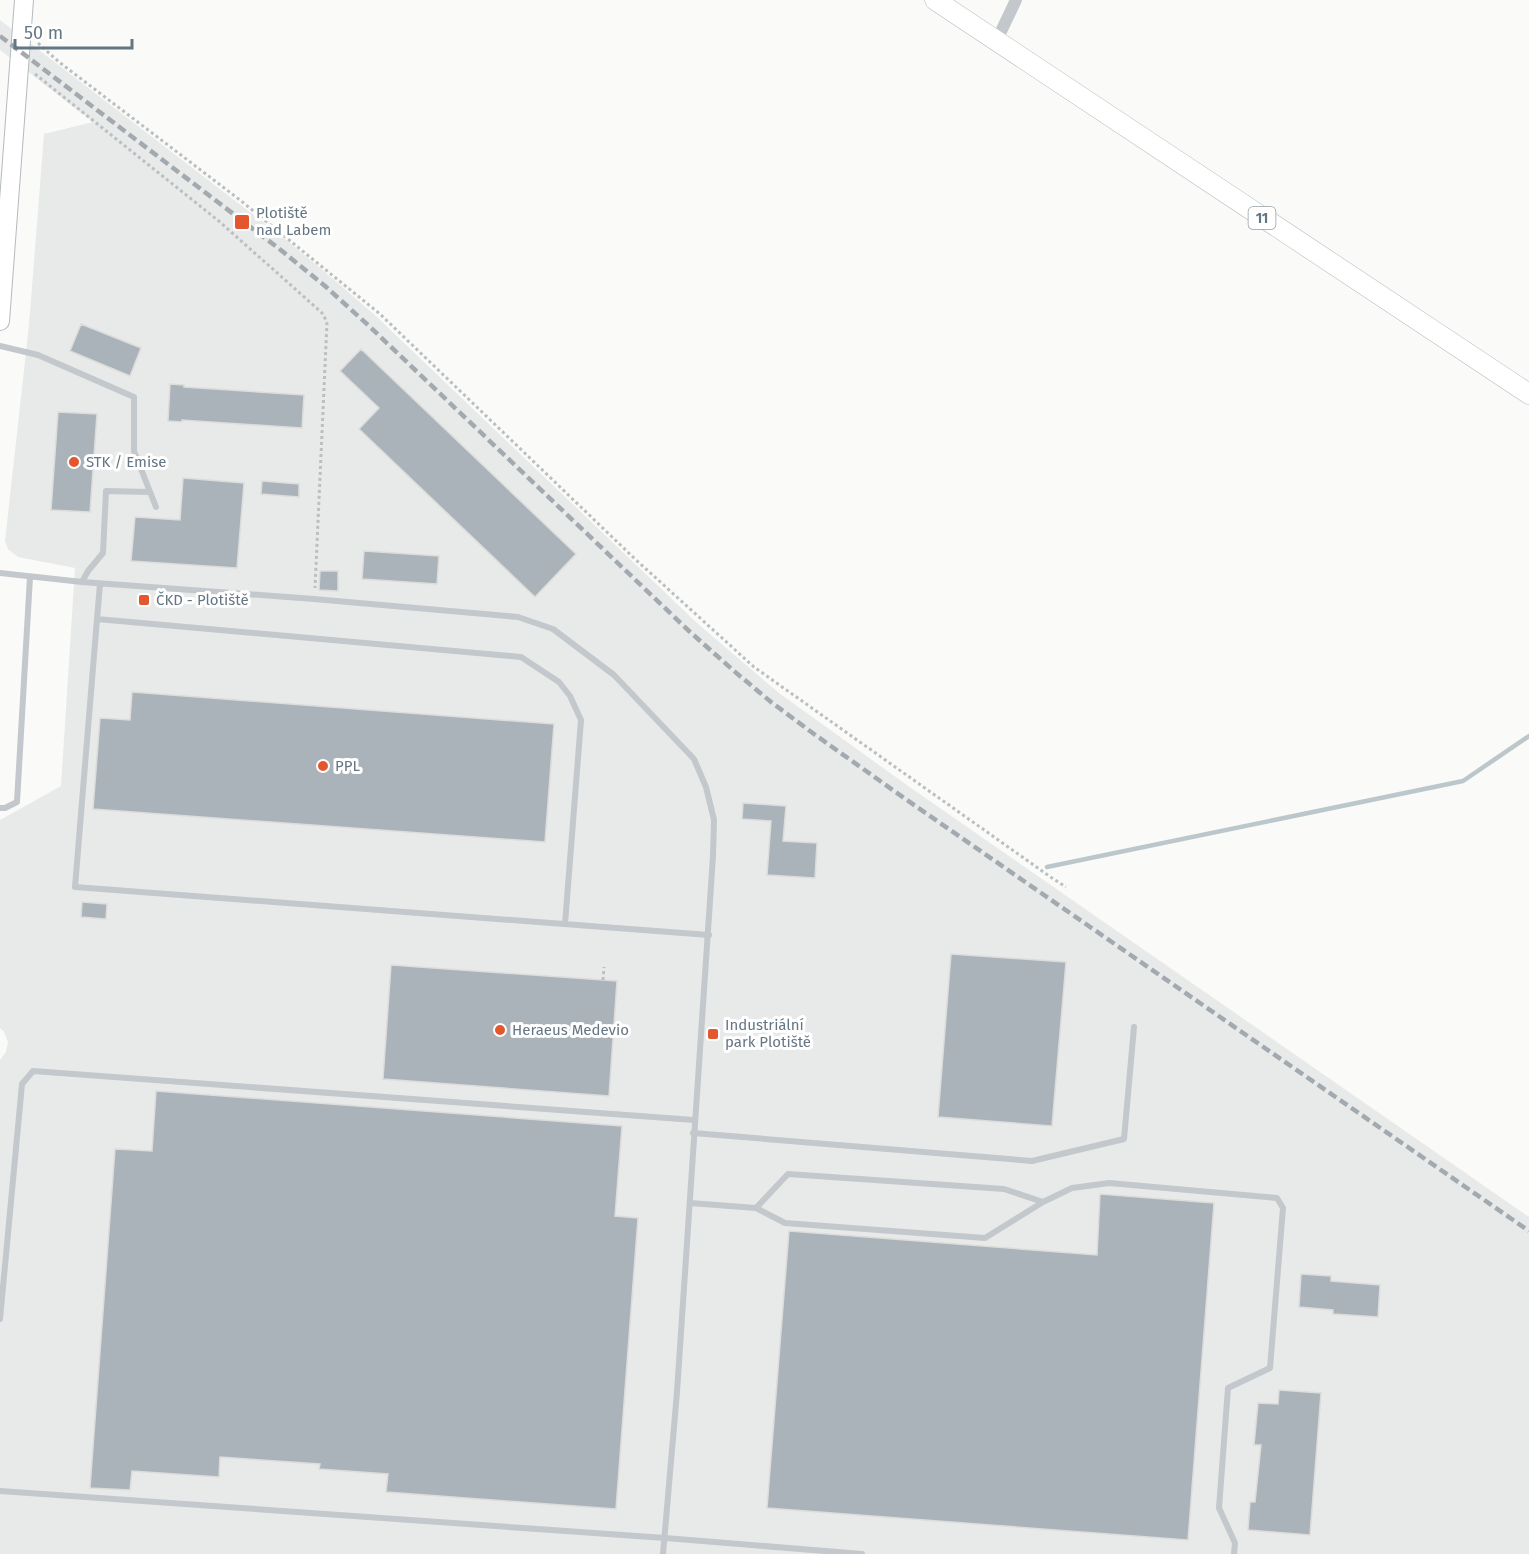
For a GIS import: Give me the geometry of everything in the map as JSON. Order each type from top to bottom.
[{"type":"main road","points":[[0,321],[24,0]]},
{"type":"main road","name":"11","points":[[935,0],[1529,394]]},
{"type":"street","points":[[996,42],[1016,0]]},
{"type":"lane","points":[[0,346],[38,355],[134,397],[134,451],[156,507]]},
{"type":"lane","points":[[82,582],[103,553],[106,491],[150,492]]},
{"type":"lane","points":[[0,573],[100,584],[314,599],[518,617],[553,629],[614,675],[694,759],[706,787],[714,820],[677,1392],[663,1554]]},
{"type":"lane","points":[[0,808],[16,802],[30,577]]},
{"type":"lane","points":[[100,584],[75,887],[708,935]]},
{"type":"lane","points":[[97,619],[521,657],[559,682],[570,696],[581,720],[565,924]]},
{"type":"lane","points":[[693,1133],[1032,1161],[1061,1155],[1124,1139],[1134,1027]]},
{"type":"lane","points":[[0,1319],[22,1084],[33,1071],[694,1120]]},
{"type":"lane","points":[[756,1208],[788,1174],[1004,1189],[1043,1202]]},
{"type":"lane","points":[[690,1203],[756,1208],[785,1223],[985,1238],[1043,1202],[1072,1188],[1109,1183],[1276,1198],[1283,1208],[1270,1368],[1228,1388],[1219,1508],[1235,1543],[1234,1554]]},
{"type":"lane","points":[[0,1491],[862,1554]]},
{"type":"path","points":[[22,29],[59,62],[240,200],[380,314],[635,559],[754,667],[1066,887]]},
{"type":"path","points":[[20,66],[32,72],[228,228],[325,317],[327,322],[314,599]]},
{"type":"path","points":[[603,980],[604,967]]},
{"type":"shaded area","points":[[0,20],[289,242],[376,316],[697,623],[779,693],[911,788],[1529,1217],[1529,1554],[0,1554],[0,1060],[6,1052],[8,1042],[0,1028],[0,820],[61,786],[75,568],[18,557],[8,549],[5,541],[29,325],[44,134],[93,122],[0,50]]},
{"type":"building","points":[[81,324],[141,348],[130,376],[70,351]]},
{"type":"building","points":[[361,349],[576,554],[535,597],[359,429],[379,408],[340,371]]},
{"type":"building","points":[[170,384],[184,385],[184,387],[304,395],[302,428],[168,421]]},
{"type":"building","name":"STK / Emise","points":[[58,412],[97,414],[90,512],[51,510]]},
{"type":"building","points":[[183,478],[244,483],[237,568],[131,561],[135,517],[180,520]]},
{"type":"building","points":[[262,481],[299,484],[299,497],[261,494]]},
{"type":"building","points":[[364,551],[439,556],[437,584],[362,579]]},
{"type":"building","points":[[320,571],[338,571],[338,591],[319,590]]},
{"type":"building","name":"PPL","points":[[132,692],[554,724],[545,842],[93,809],[100,718],[130,720]]},
{"type":"building","points":[[743,803],[786,806],[783,841],[817,843],[815,878],[767,875],[771,821],[742,819]]},
{"type":"building","points":[[82,902],[107,904],[106,919],[81,917]]},
{"type":"building","points":[[951,954],[1066,962],[1052,1126],[938,1117]]},
{"type":"building","name":"Heraeus Medevio","points":[[391,965],[617,981],[609,1096],[383,1079]]},
{"type":"building","points":[[156,1091],[622,1126],[615,1216],[638,1218],[616,1509],[386,1492],[388,1474],[319,1469],[320,1464],[220,1457],[219,1477],[132,1471],[130,1490],[90,1488],[115,1149],[152,1151]]},
{"type":"building","points":[[1100,1194],[1214,1203],[1188,1540],[767,1508],[789,1231],[1097,1255]]},
{"type":"building","points":[[1301,1274],[1331,1276],[1331,1281],[1380,1285],[1378,1317],[1333,1314],[1333,1310],[1299,1307]]},
{"type":"building","points":[[1279,1390],[1321,1393],[1310,1535],[1248,1530],[1250,1502],[1255,1502],[1261,1445],[1254,1445],[1258,1403],[1278,1404]]},
{"type":"waterway","points":[[1047,867],[1463,781],[1529,736]]},
{"type":"railway","points":[[0,36],[325,286],[689,631],[771,702],[904,798],[1529,1231]]},
{"type":"place","name":"Plotiště nad Labem","points":[[242,222]]},
{"type":"place","name":"STK / Emise","points":[[74,462]]},
{"type":"place","name":"ČKD - Plotiště","points":[[144,600]]},
{"type":"place","name":"PPL","points":[[323,766]]},
{"type":"place","name":"Heraeus Medevio","points":[[500,1030]]},
{"type":"place","name":"Industriální park Plotiště","points":[[713,1034]]}]
